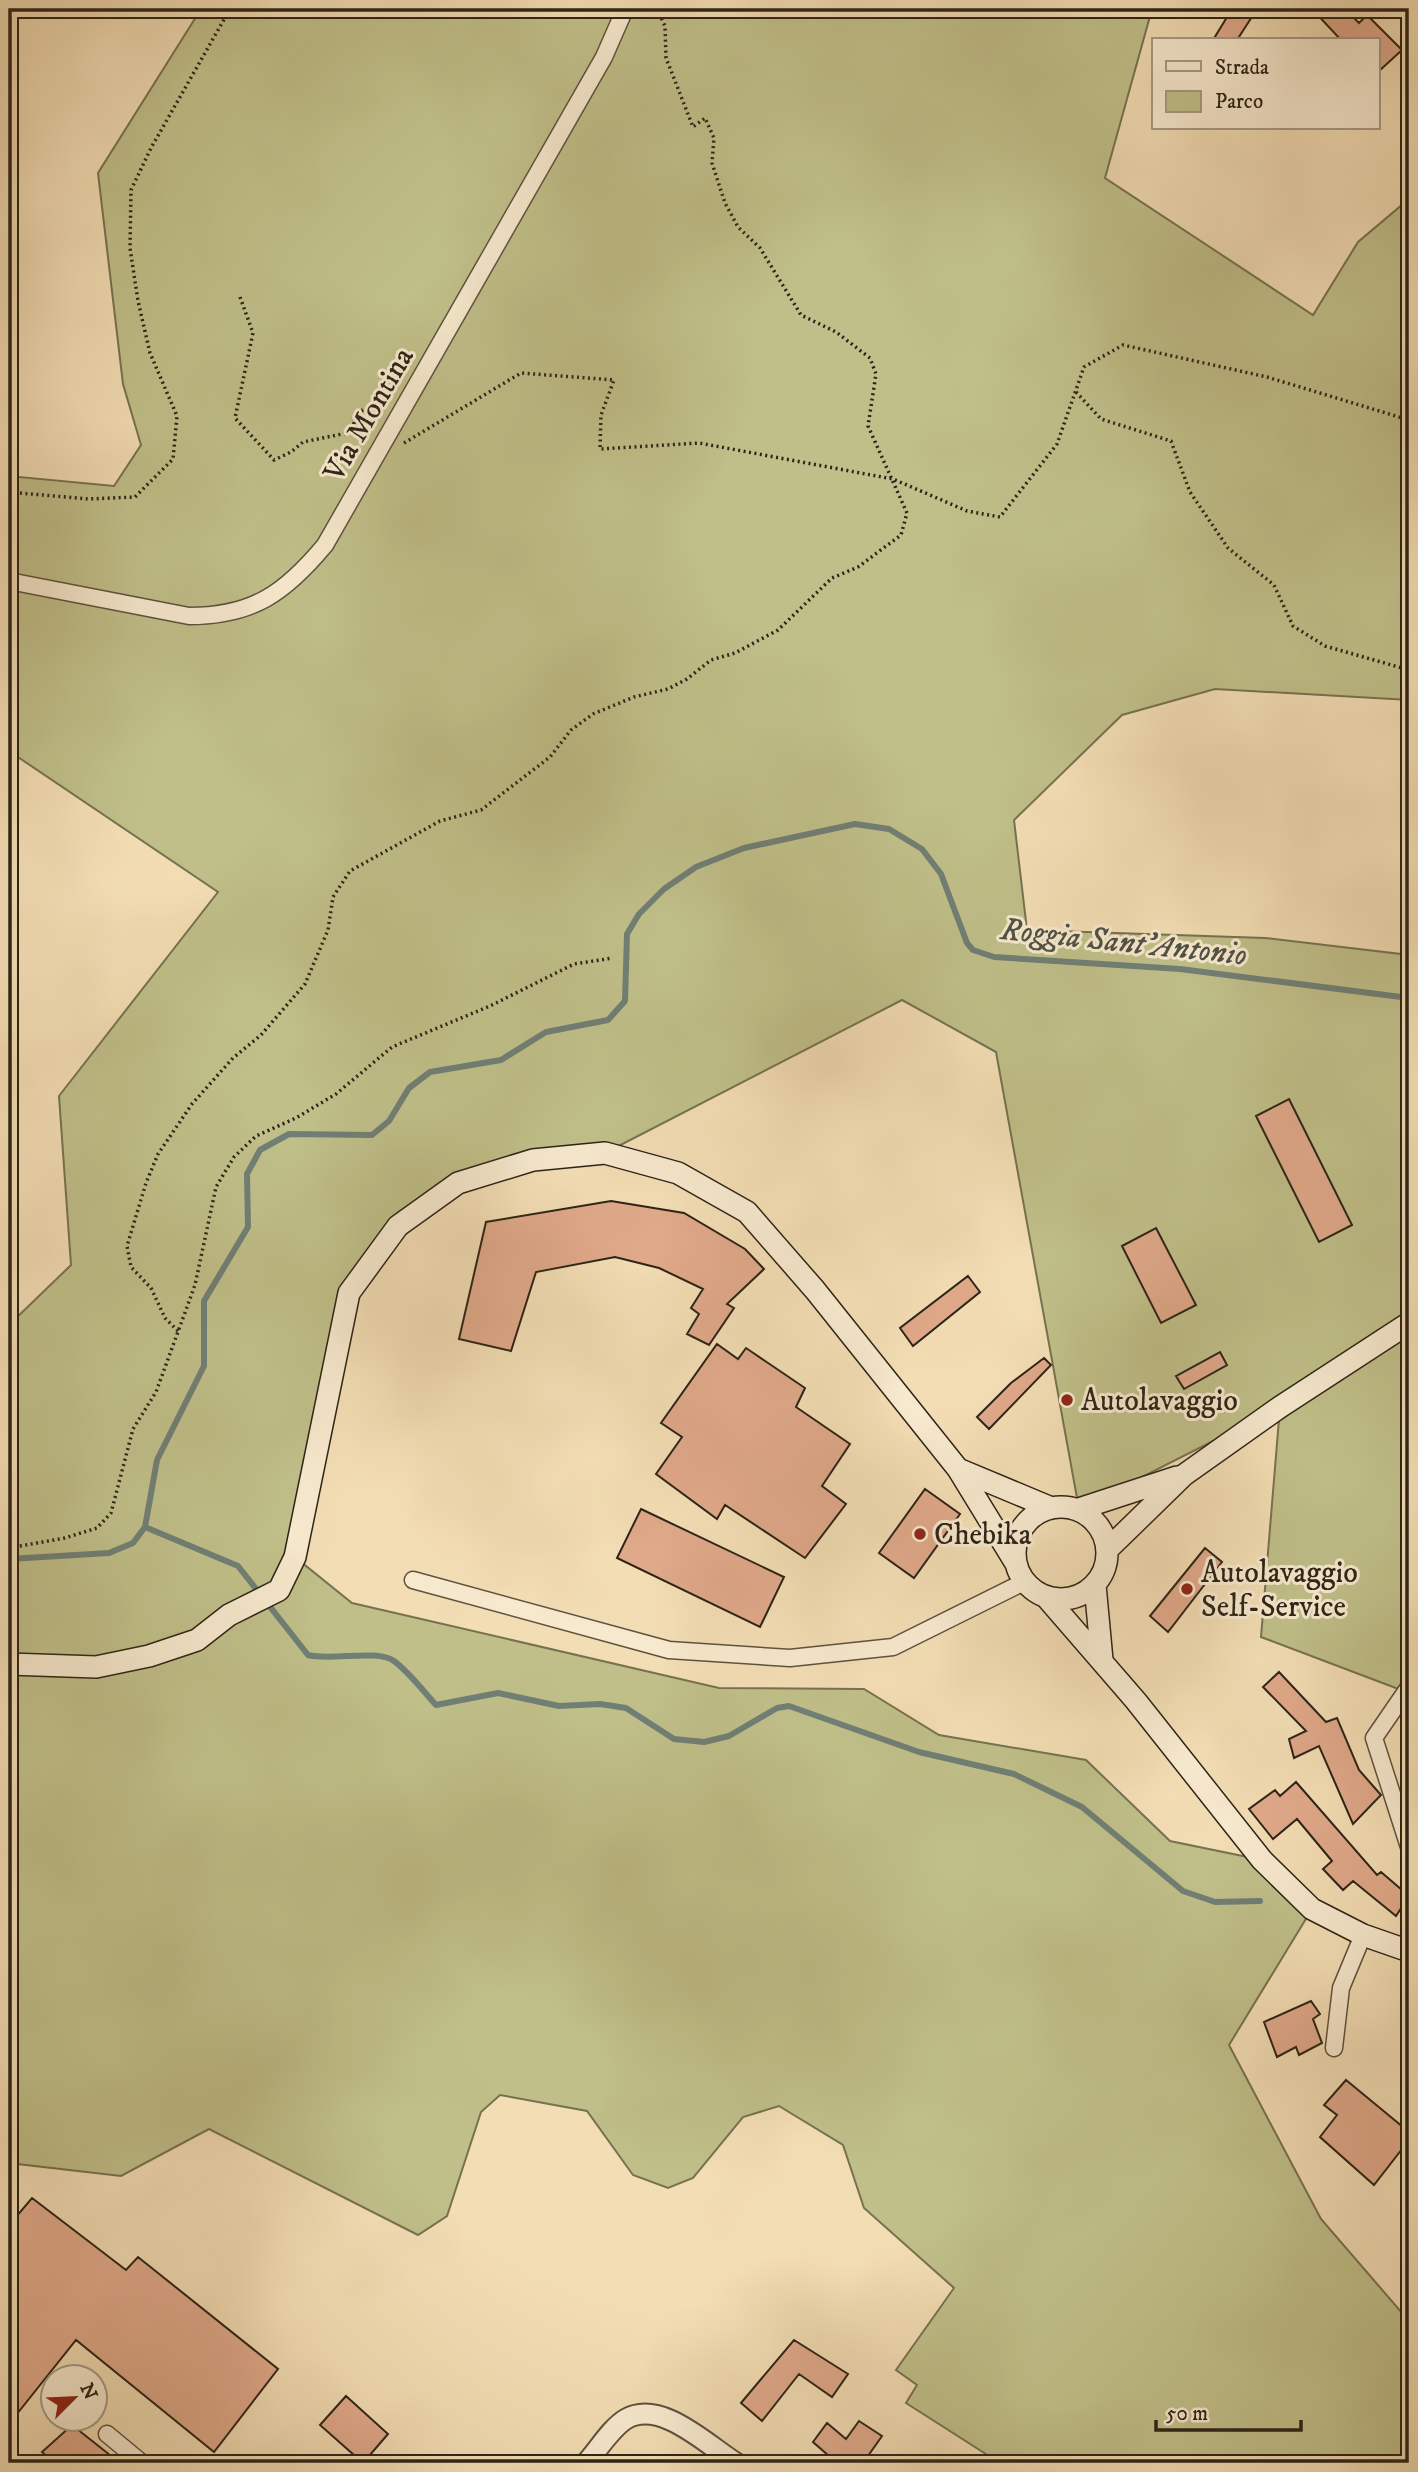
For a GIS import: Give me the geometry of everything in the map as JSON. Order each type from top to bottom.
[{"type":"main road","points":[[9,1664],[96,1667],[149,1656],[197,1640],[229,1615],[279,1590],[295,1557],[349,1293],[397,1226],[458,1183],[533,1160],[605,1153],[678,1173],[747,1212],[815,1290],[958,1469],[1015,1562],[1024,1582],[1046,1597],[1102,1660],[1262,1860],[1312,1909],[1363,1935],[1409,1951]]},
{"type":"main road","points":[[1108,1549],[1184,1475],[1280,1407],[1409,1323]]},
{"type":"main road","points":[[958,1469],[1049,1507],[1079,1509],[1092,1517],[1102,1530],[1108,1549],[1103,1573],[1096,1585],[1073,1598],[1046,1597]]},
{"type":"main road","points":[[1079,1509],[1184,1475]]},
{"type":"main road","points":[[1015,1562],[1016,1542],[1026,1522],[1049,1507]]},
{"type":"main road","points":[[1096,1585],[1102,1660]]},
{"type":"street","name":"Via Montina","points":[[9,582],[189,616],[219,616],[246,609],[279,592],[303,572],[326,545],[604,57],[625,9]]},
{"type":"street","points":[[413,1580],[669,1650],[790,1658],[893,1647],[1024,1582]]},
{"type":"street","points":[[1409,1687],[1374,1738],[1409,1847]]},
{"type":"street","points":[[1334,2048],[1341,1988],[1363,1935]]},
{"type":"street","points":[[586,2463],[625,2419],[649,2412],[669,2420],[736,2463]]},
{"type":"street","points":[[107,2434],[142,2463]]},
{"type":"path","points":[[9,492],[88,499],[135,497],[173,459],[177,415],[150,353],[138,301],[130,248],[131,190],[151,148],[230,9]]},
{"type":"path","points":[[178,1331],[165,1318],[151,1288],[131,1267],[127,1246],[146,1183],[159,1154],[192,1104],[233,1058],[261,1035],[305,984],[328,930],[333,897],[350,871],[440,821],[481,810],[550,757],[571,730],[593,714],[634,697],[668,689],[711,660],[735,653],[778,631],[832,578],[858,566],[901,535],[907,513],[868,426],[876,373],[870,358],[836,332],[801,314],[760,248],[738,227],[725,203],[712,163],[714,138],[705,118],[693,127],[666,58],[665,26],[657,9]]},
{"type":"path","points":[[240,297],[253,333],[235,418],[253,434],[260,448],[274,460],[291,452],[303,442],[352,432],[356,414],[378,401],[402,411]]},
{"type":"path","points":[[372,463],[521,373],[614,380],[601,415],[600,449],[699,443],[893,479],[967,511],[1000,517],[1057,444],[1084,367],[1123,345],[1267,377],[1409,420]]},
{"type":"path","points":[[1076,392],[1101,419],[1171,441],[1190,492],[1228,548],[1275,585],[1293,626],[1325,646],[1409,670]]},
{"type":"path","points":[[9,1548],[65,1538],[97,1528],[111,1513],[133,1429],[156,1392],[195,1285],[216,1187],[234,1157],[256,1136],[296,1118],[336,1094],[392,1047],[490,1006],[574,964],[613,958]]},
{"type":"green space","points":[[201,9],[1152,9],[1105,178],[1313,315],[1358,242],[1409,199],[1409,700],[1215,689],[1122,715],[1014,820],[1027,930],[1265,938],[1409,955],[1409,1693],[1261,1637],[1280,1407],[1079,1509],[996,1052],[902,1000],[605,1153],[458,1183],[398,1226],[349,1293],[295,1557],[352,1603],[719,1688],[864,1689],[939,1735],[1086,1760],[1170,1841],[1262,1860],[1312,1909],[1229,2045],[1321,2219],[1409,2321],[1409,2463],[1000,2463],[906,2403],[917,2385],[896,2370],[954,2288],[864,2208],[843,2145],[779,2106],[743,2117],[693,2178],[668,2188],[633,2175],[587,2111],[500,2095],[481,2112],[447,2216],[418,2235],[209,2129],[121,2176],[9,2163],[9,1325],[71,1265],[59,1096],[218,892],[9,751],[9,476],[114,486],[141,445],[123,384],[98,173]]},
{"type":"building","points":[[1232,9],[1257,9],[1238,38],[1214,38]]},
{"type":"building","points":[[1312,9],[1345,9],[1359,23],[1367,15],[1402,50],[1380,70],[1380,38],[1339,38]]},
{"type":"building","points":[[1289,1099],[1352,1225],[1319,1242],[1256,1116]]},
{"type":"building","points":[[611,1201],[684,1213],[745,1249],[764,1269],[727,1304],[734,1308],[709,1345],[687,1334],[699,1314],[691,1308],[703,1289],[659,1268],[615,1257],[536,1272],[511,1351],[459,1339],[486,1222]]},
{"type":"building","points":[[1156,1228],[1196,1305],[1161,1323],[1122,1246]]},
{"type":"building","points":[[968,1276],[980,1292],[913,1346],[900,1328]]},
{"type":"building","points":[[717,1344],[738,1359],[746,1348],[805,1388],[796,1407],[850,1444],[822,1486],[846,1504],[805,1558],[725,1505],[717,1519],[656,1474],[682,1437],[661,1423]]},
{"type":"building","points":[[1220,1352],[1227,1365],[1184,1389],[1176,1376]]},
{"type":"building","points":[[1044,1358],[1051,1365],[989,1429],[977,1417],[1011,1383]]},
{"type":"building","name":"Chebika","points":[[925,1489],[960,1514],[914,1578],[879,1553]]},
{"type":"building","points":[[641,1509],[784,1577],[760,1627],[617,1558]]},
{"type":"building","name":"Autolavaggio Self-Service","points":[[1205,1548],[1222,1562],[1168,1632],[1150,1616]]},
{"type":"building","points":[[1279,1672],[1326,1722],[1337,1718],[1359,1770],[1381,1795],[1353,1824],[1319,1746],[1294,1758],[1289,1739],[1306,1731],[1263,1687]]},
{"type":"building","points":[[1296,1782],[1377,1875],[1381,1872],[1409,1896],[1396,1916],[1353,1881],[1343,1890],[1323,1869],[1332,1861],[1297,1819],[1273,1839],[1249,1809],[1275,1790],[1280,1796]]},
{"type":"building","points":[[1311,2001],[1320,2014],[1313,2019],[1322,2043],[1299,2055],[1296,2047],[1277,2057],[1264,2022]]},
{"type":"building","points":[[1346,2080],[1409,2132],[1409,2140],[1374,2185],[1320,2137],[1337,2115],[1324,2105]]},
{"type":"building","points":[[32,2198],[126,2270],[138,2257],[278,2369],[214,2452],[76,2340],[57,2364],[38,2364],[38,2388],[9,2424],[9,2225]]},
{"type":"building","points":[[794,2340],[848,2374],[832,2397],[799,2374],[762,2421],[741,2403]]},
{"type":"building","points":[[346,2396],[388,2434],[363,2463],[320,2425]]},
{"type":"building","points":[[859,2421],[882,2436],[863,2463],[837,2463],[813,2442],[827,2423],[846,2439]]},
{"type":"building","points":[[62,2434],[83,2434],[120,2463],[54,2463],[42,2452]]},
{"type":"waterway","name":"Roggia Sant'Antonio","points":[[9,1559],[109,1553],[133,1543],[145,1527],[157,1460],[204,1366],[204,1301],[248,1227],[247,1174],[260,1150],[289,1134],[372,1135],[389,1121],[409,1088],[430,1072],[501,1060],[546,1032],[608,1020],[625,1001],[627,934],[639,914],[664,889],[696,867],[744,848],[855,824],[889,829],[922,849],[941,874],[967,943],[973,950],[994,957],[1180,969],[1409,998]]},
{"type":"waterway","points":[[145,1527],[238,1566],[308,1655],[365,1655],[394,1661],[436,1705],[498,1693],[559,1706],[600,1704],[626,1708],[674,1739],[704,1742],[729,1736],[777,1708],[789,1706],[919,1752],[1014,1774],[1082,1807],[1183,1891],[1215,1902],[1260,1901]]},
{"type":"place","name":"Autolavaggio","points":[[1067,1400]]},
{"type":"place","name":"Chebika","points":[[920,1534]]},
{"type":"place","name":"Autolavaggio Self-Service","points":[[1187,1589]]}]
